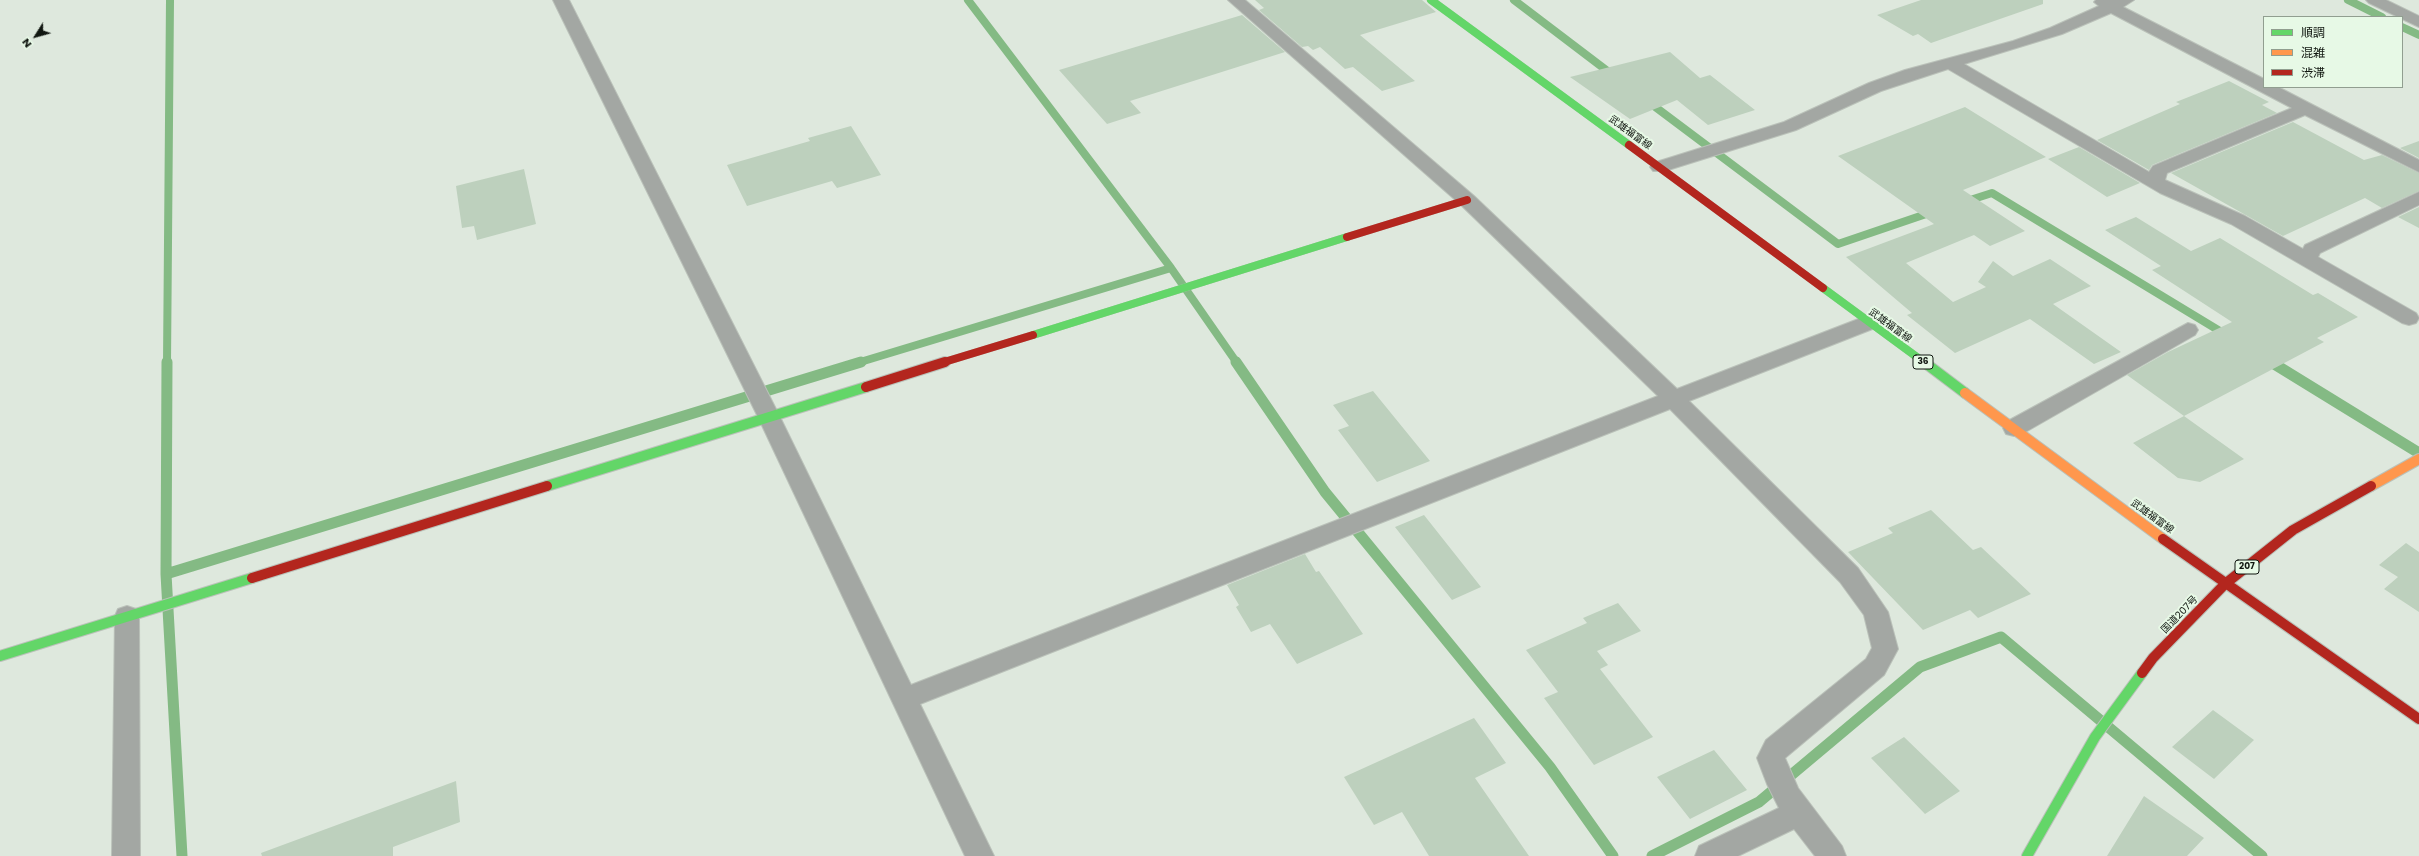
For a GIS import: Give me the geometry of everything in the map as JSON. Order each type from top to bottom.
[{"type":"main road","name":"武雄福富線","points":[[1431,0],[1659,167],[1868,323],[2014,428],[2225,584],[2419,720]]},
{"type":"main road","points":[[0,656],[191,596],[761,401],[1162,295],[1467,200]]},
{"type":"main road","name":"国道207号","points":[[2027,856],[2095,737],[2112,711],[2154,658],[2225,584],[2293,530],[2416,461]]},
{"type":"street","points":[[561,0],[761,401],[980,856]]},
{"type":"street","points":[[1236,0],[1467,200],[1673,398],[1849,575],[1876,612],[1885,649],[1875,666],[1776,748],[1771,758],[1773,768],[1794,804],[1832,856]]},
{"type":"street","points":[[2374,0],[2419,22]]},
{"type":"street","points":[[1659,167],[1790,126],[1875,86],[2041,36],[2112,2],[2263,86]]},
{"type":"street","points":[[1950,63],[2155,182],[2238,220],[2409,318]]},
{"type":"street","points":[[2267,88],[2419,167]]},
{"type":"street","points":[[2155,182],[2159,170],[2306,108]]},
{"type":"street","points":[[2307,259],[2312,249],[2419,198]]},
{"type":"street","points":[[904,699],[1868,323]]},
{"type":"street","points":[[2014,428],[2188,330]]},
{"type":"street","points":[[126,856],[127,616]]},
{"type":"street","points":[[1709,856],[1794,804]]},
{"type":"building","points":[[1255,0],[1422,0],[1436,12],[1360,35],[1415,81],[1382,91],[1353,67],[1345,69],[1320,47],[1313,50],[1308,46],[1302,47],[1259,10],[1264,8]]},
{"type":"building","points":[[1921,0],[2043,0],[2043,4],[1931,43],[1918,34],[1913,36],[1877,15]]},
{"type":"building","points":[[1242,15],[1285,52],[1130,101],[1141,113],[1107,124],[1059,70]]},
{"type":"building","points":[[1670,52],[1700,78],[1710,75],[1755,110],[1708,125],[1677,100],[1630,119],[1570,77]]},
{"type":"building","points":[[2229,81],[2269,102],[2262,105],[2277,113],[2152,165],[2149,170],[2097,140],[2180,104],[2176,102]]},
{"type":"building","points":[[1965,107],[2046,157],[1963,190],[2025,231],[1990,246],[1974,235],[1906,263],[1953,302],[1986,287],[1978,282],[1993,261],[2013,276],[2050,259],[2091,286],[2053,304],[2121,352],[2094,364],[2030,319],[1955,353],[1907,315],[1912,313],[1846,257],[1934,224],[1838,156]]},
{"type":"building","points":[[2293,122],[2364,160],[2382,155],[2419,173],[2419,191],[2382,208],[2365,198],[2283,236],[2171,173]]},
{"type":"building","points":[[851,126],[881,175],[837,188],[832,181],[747,206],[727,165],[810,141],[808,138]]},
{"type":"building","points":[[2419,141],[2419,158],[2400,148]]},
{"type":"building","points":[[2079,147],[2140,183],[2107,197],[2048,159]]},
{"type":"building","points":[[524,169],[536,224],[477,240],[474,226],[462,228],[456,186]]},
{"type":"building","points":[[2419,207],[2419,228],[2398,217]]},
{"type":"building","points":[[2136,217],[2191,251],[2220,238],[2313,295],[2318,293],[2358,317],[2317,338],[2324,342],[2184,416],[2127,375],[2168,352],[2232,322],[2152,270],[2161,266],[2105,230]]},
{"type":"building","points":[[1373,391],[1430,461],[1377,482],[1338,430],[1349,426],[1333,405]]},
{"type":"building","points":[[2184,416],[2244,459],[2200,482],[2178,478],[2133,443]]},
{"type":"building","points":[[1931,510],[1973,550],[1981,547],[2031,594],[1978,618],[1970,610],[1923,630],[1848,552],[1893,533],[1888,528]]},
{"type":"building","points":[[1424,515],[1481,587],[1452,600],[1395,527]]},
{"type":"building","points":[[2406,543],[2419,552],[2419,612],[2384,589],[2398,577],[2379,565]]},
{"type":"building","points":[[1305,554],[1316,572],[1319,571],[1363,634],[1297,664],[1270,624],[1251,632],[1236,607],[1239,605],[1227,585]]},
{"type":"building","points":[[1618,603],[1641,631],[1597,651],[1608,665],[1600,669],[1653,737],[1594,765],[1544,698],[1558,692],[1526,650],[1587,623],[1583,618]]},
{"type":"building","points":[[2213,710],[2254,740],[2214,779],[2172,747]]},
{"type":"building","points":[[1474,718],[1506,763],[1475,778],[1529,856],[1429,856],[1402,812],[1374,825],[1344,777]]},
{"type":"building","points":[[1904,737],[1960,791],[1925,814],[1871,758]]},
{"type":"building","points":[[1714,750],[1747,790],[1690,819],[1657,777]]},
{"type":"building","points":[[456,781],[460,822],[393,847],[393,856],[262,856],[261,853]]},
{"type":"building","points":[[2144,796],[2204,838],[2187,856],[2107,856]]},
{"type":"waterway","points":[[167,363],[170,0]]},
{"type":"waterway","points":[[968,0],[1171,268]]},
{"type":"waterway","points":[[1514,0],[1614,76]]},
{"type":"waterway","points":[[2348,0],[2380,16]]},
{"type":"waterway","points":[[2403,27],[2419,35]]},
{"type":"waterway","points":[[1646,100],[1838,244],[1935,211]]},
{"type":"waterway","points":[[1964,202],[1992,193],[2228,336]]},
{"type":"waterway","points":[[857,363],[1171,268]]},
{"type":"waterway","points":[[1171,268],[1237,363]]},
{"type":"waterway","points":[[2267,360],[2271,362]]},
{"type":"waterway","points":[[166,574],[167,362]]},
{"type":"waterway","points":[[166,574],[861,362]]},
{"type":"waterway","points":[[1236,362],[1325,492],[1550,767],[1613,856]]},
{"type":"waterway","points":[[2271,362],[2419,453]]},
{"type":"waterway","points":[[166,574],[182,856]]},
{"type":"waterway","points":[[1652,856],[1759,802],[1920,667],[2001,637],[2262,856]]},
{"type":"traffic: fast","points":[[1431,0],[1629,145]]},
{"type":"traffic: fast","points":[[1033,335],[1347,237]]},
{"type":"traffic: fast","points":[[1823,288],[1965,393]]},
{"type":"traffic: fast","points":[[547,486],[866,387]]},
{"type":"traffic: fast","points":[[0,656],[252,578]]},
{"type":"traffic: fast","points":[[2027,856],[2095,737],[2142,673]]},
{"type":"traffic: slow","points":[[1965,393],[2163,539]]},
{"type":"traffic: slow","points":[[2371,486],[2419,459]]},
{"type":"traffic: jam","points":[[1629,145],[1823,288]]},
{"type":"traffic: jam","points":[[1347,237],[1467,200]]},
{"type":"traffic: jam","points":[[866,387],[1033,335]]},
{"type":"traffic: jam","points":[[252,578],[547,486]]},
{"type":"traffic: jam","points":[[2142,673],[2153,658],[2225,584],[2293,530],[2371,486]]},
{"type":"traffic: jam","points":[[2163,539],[2419,719]]}]
